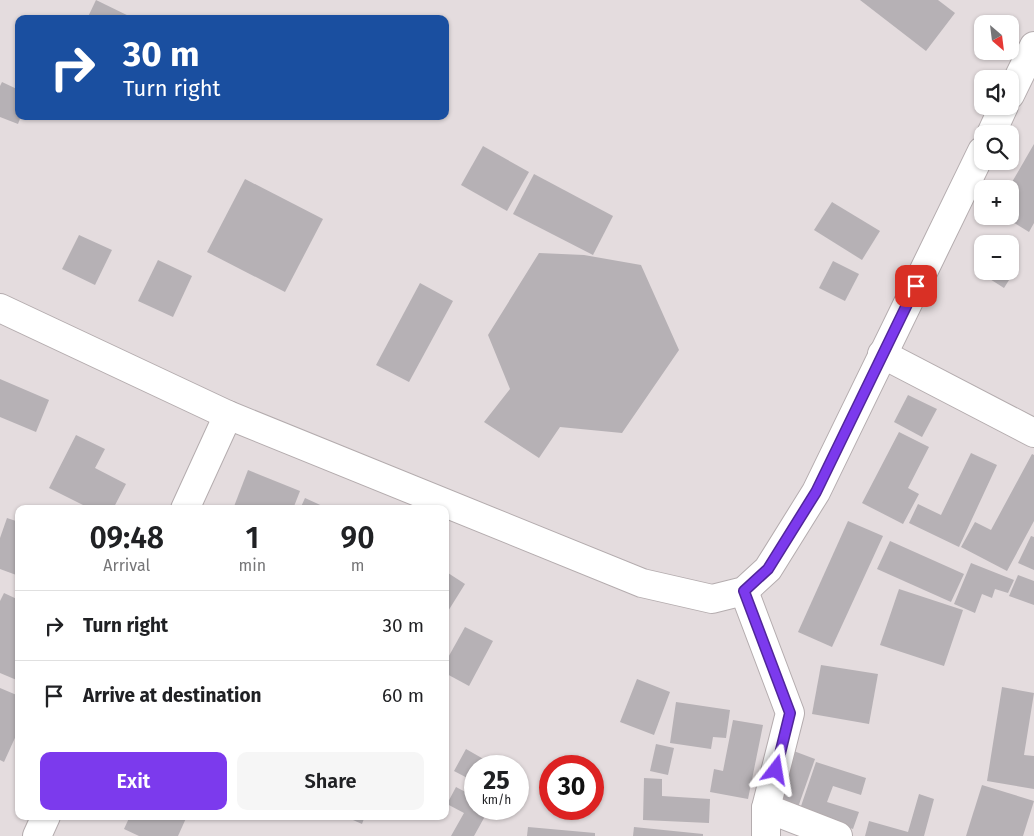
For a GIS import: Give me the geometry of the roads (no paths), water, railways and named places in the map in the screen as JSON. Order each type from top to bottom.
[{"type":"street","points":[[1019,76],[1034,46]]},
{"type":"street","points":[[0,308],[228,415],[642,583],[712,599],[744,591],[768,569],[816,492],[974,166]]},
{"type":"street","points":[[882,354],[1034,434]]},
{"type":"street","points":[[187,505],[228,415]]},
{"type":"street","points":[[744,591],[790,713],[766,808],[766,836]]},
{"type":"street","points":[[766,808],[838,836]]},
{"type":"street","points":[[37,836],[44,820]]}]
